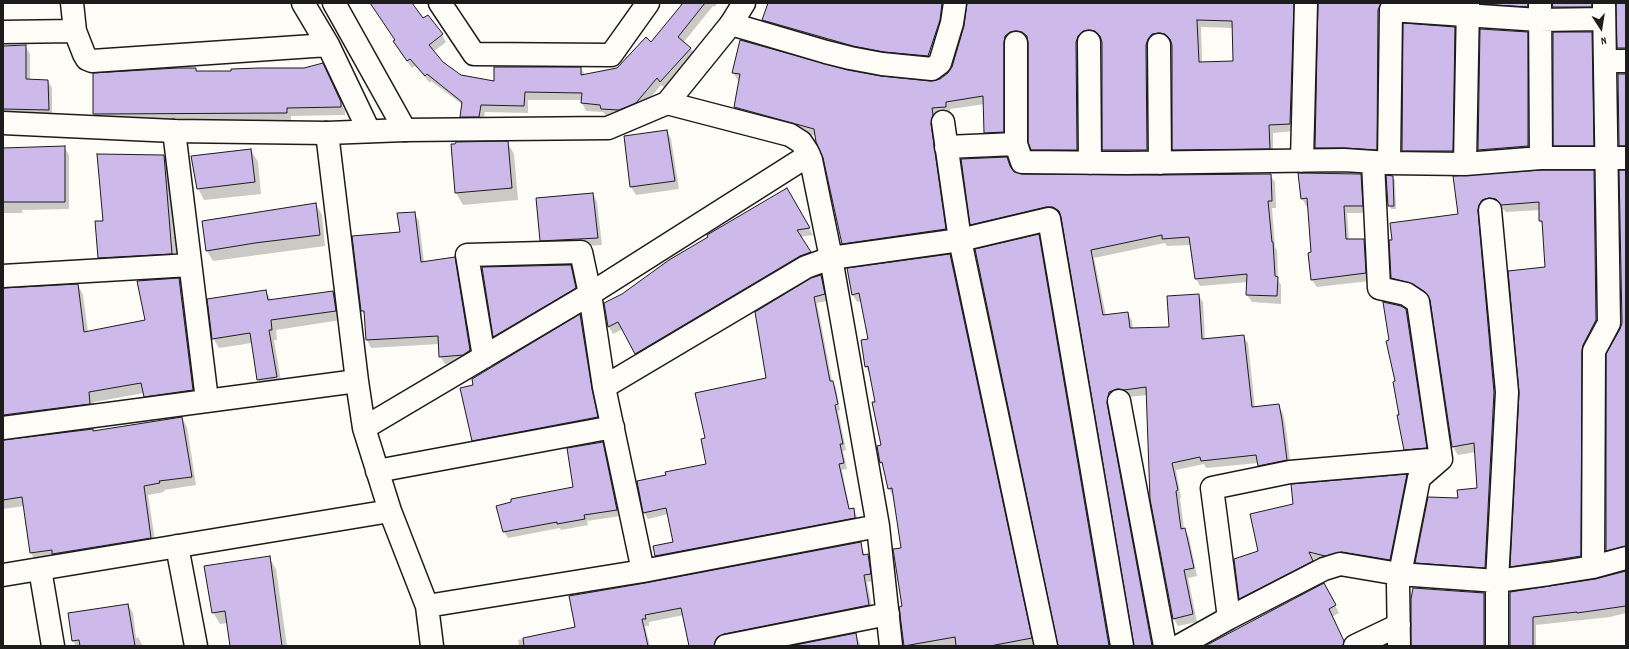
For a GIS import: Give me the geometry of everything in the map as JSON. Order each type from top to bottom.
[{"type":"street","points":[[72,3],[75,31],[87,60],[92,61],[328,45]]},
{"type":"street","points":[[303,3],[328,45],[369,131]]},
{"type":"street","points":[[334,3],[405,130]]},
{"type":"street","points":[[440,3],[474,54],[611,55],[648,3]]},
{"type":"street","points":[[3,123],[174,131],[328,133],[405,130],[608,128],[668,103],[731,24],[744,3]]},
{"type":"street","points":[[731,24],[850,58],[882,64],[932,69],[940,63],[952,23],[955,3]]},
{"type":"street","points":[[1302,161],[1306,3]]},
{"type":"street","points":[[1441,459],[1418,302],[1406,294],[1379,288],[1381,163],[1391,6],[1539,12],[1604,11],[1605,61],[1616,158],[1609,323],[1594,351],[1594,567]]},
{"type":"street","points":[[1465,164],[1468,9]]},
{"type":"street","points":[[1539,12],[1541,158]]},
{"type":"street","points":[[3,32],[75,31]]},
{"type":"street","points":[[1089,42],[1090,163]]},
{"type":"street","points":[[1016,43],[1016,144],[1022,162],[1160,163],[1344,160],[1381,163],[1465,164],[1541,158],[1616,158]]},
{"type":"street","points":[[1159,45],[1160,163]]},
{"type":"street","points":[[1605,61],[1626,61]]},
{"type":"street","points":[[668,103],[790,135],[801,142],[809,155],[831,258],[878,526],[891,646]]},
{"type":"street","points":[[943,122],[960,240],[1046,646]]},
{"type":"street","points":[[174,131],[207,400]]},
{"type":"street","points":[[328,133],[357,381],[364,428],[390,511],[427,606],[432,646]]},
{"type":"street","points":[[946,146],[1016,144]]},
{"type":"street","points":[[364,428],[590,294],[809,155]]},
{"type":"street","points":[[1490,210],[1507,392],[1497,581],[1497,646]]},
{"type":"street","points":[[604,387],[806,266],[831,258],[960,240],[1049,219],[1122,646]]},
{"type":"street","points":[[484,357],[467,255],[581,252],[590,294],[604,387],[643,571]]},
{"type":"street","points":[[3,276],[190,265]]},
{"type":"street","points":[[3,428],[357,381]]},
{"type":"street","points":[[1119,400],[1165,646]]},
{"type":"street","points":[[377,471],[613,427]]},
{"type":"street","points":[[1355,646],[1399,636],[1399,574],[1418,478],[1441,459]]},
{"type":"street","points":[[1229,618],[1212,488],[1290,472],[1441,459]]},
{"type":"street","points":[[3,575],[390,511]]},
{"type":"street","points":[[427,606],[643,571],[878,526]]},
{"type":"street","points":[[177,546],[196,646]]},
{"type":"street","points":[[1179,646],[1229,618],[1324,569],[1340,564],[1399,574],[1497,581],[1594,567],[1626,558]]},
{"type":"street","points":[[40,569],[53,646]]},
{"type":"street","points":[[726,646],[888,614]]},
{"type":"building","points":[[370,3],[412,3],[423,18],[428,15],[443,34],[429,45],[443,62],[461,75],[494,81],[494,67],[581,67],[581,75],[617,68],[646,37],[651,42],[683,3],[705,3],[678,37],[691,48],[660,82],[657,78],[636,103],[619,110],[601,109],[600,105],[581,103],[582,93],[525,92],[524,106],[481,105],[479,117],[460,117],[462,102],[427,74],[425,76],[410,59],[407,61]]},
{"type":"building","points":[[768,3],[942,3],[940,20],[928,56],[884,52],[853,46],[762,20]]},
{"type":"building","points":[[967,3],[1294,3],[1290,124],[1269,125],[1270,149],[1172,150],[1172,45],[1170,39],[1165,34],[1159,33],[1152,34],[1146,45],[1147,150],[1102,150],[1102,42],[1100,36],[1095,31],[1089,30],[1083,31],[1078,36],[1076,42],[1077,150],[1031,150],[1028,142],[1027,36],[1022,32],[1010,32],[1005,36],[1004,43],[1004,132],[984,133],[983,96],[946,102],[946,107],[932,108],[933,115],[931,124],[946,229],[842,244],[823,158],[816,142],[814,129],[734,107],[740,74],[732,73],[740,40],[848,70],[881,76],[931,81],[940,79],[948,73],[952,67],[964,26]],"holes":[[[1197,20],[1232,21],[1233,61],[1199,62]]]},
{"type":"building","points":[[1318,3],[1381,3],[1378,10],[1377,150],[1315,148]]},
{"type":"building","points":[[1528,3],[1528,7],[1480,4]]},
{"type":"building","points":[[1552,3],[1592,3],[1592,7],[1553,7]]},
{"type":"building","points":[[1616,3],[1626,3],[1626,48],[1617,48]]},
{"type":"building","points":[[1403,23],[1455,27],[1453,151],[1402,151]]},
{"type":"building","points":[[1480,29],[1528,32],[1528,146],[1478,150]]},
{"type":"building","points":[[1553,32],[1592,32],[1594,146],[1553,146]]},
{"type":"building","points":[[26,45],[26,79],[48,80],[49,110],[3,109],[3,46]]},
{"type":"building","points":[[323,63],[341,102],[341,107],[287,108],[287,113],[93,114],[93,73],[177,68],[196,68],[196,71],[231,71],[231,69],[304,68]]},
{"type":"building","points":[[1618,74],[1626,74],[1626,146],[1619,146]]},
{"type":"building","points":[[667,130],[675,181],[630,187],[624,136]]},
{"type":"building","points":[[508,141],[512,188],[455,193],[451,144],[455,144],[456,142]]},
{"type":"building","points":[[65,146],[65,202],[3,202],[3,148]]},
{"type":"building","points":[[251,149],[255,182],[197,189],[191,156]]},
{"type":"building","points":[[97,154],[164,155],[172,254],[98,258],[95,221],[103,221]]},
{"type":"building","points":[[1007,157],[1014,172],[1022,174],[1271,174],[1272,201],[1268,201],[1275,276],[1278,277],[1277,296],[1246,295],[1247,274],[1195,279],[1189,237],[1162,239],[1162,235],[1091,250],[1103,315],[1128,312],[1130,328],[1169,327],[1167,296],[1199,294],[1202,339],[1244,335],[1252,407],[1279,404],[1282,420],[1287,460],[1258,466],[1256,455],[1201,461],[1200,457],[1172,463],[1178,490],[1176,491],[1181,529],[1185,528],[1194,568],[1184,570],[1193,614],[1173,619],[1150,499],[1146,387],[1124,390],[1117,389],[1109,392],[1107,403],[1152,646],[1134,646],[1059,211],[1053,207],[1046,207],[970,225],[961,159]]},
{"type":"building","points":[[1541,170],[1594,170],[1596,320],[1583,345],[1582,351],[1581,556],[1510,567],[1519,393],[1508,271],[1545,267],[1542,221],[1539,221],[1539,202],[1501,205],[1496,199],[1489,198],[1482,200],[1478,211],[1494,392],[1485,568],[1415,563],[1428,497],[1458,498],[1457,490],[1477,488],[1474,443],[1452,447],[1430,300],[1425,292],[1413,284],[1391,278],[1389,240],[1392,240],[1390,223],[1458,214],[1453,176]]},
{"type":"building","points":[[1619,170],[1626,170],[1626,546],[1606,551],[1606,354],[1622,323]]},
{"type":"building","points":[[1298,173],[1361,174],[1363,206],[1344,206],[1346,239],[1364,239],[1366,273],[1311,280],[1308,253],[1311,252],[1307,198],[1301,199]]},
{"type":"building","points":[[1386,175],[1393,176],[1394,206],[1388,206]]},
{"type":"building","points":[[787,188],[810,228],[797,230],[811,252],[800,256],[635,354],[618,322],[608,327],[604,303],[622,294],[669,260],[708,237],[707,235]]},
{"type":"building","points":[[593,193],[598,238],[540,241],[536,198]]},
{"type":"building","points":[[316,203],[320,235],[206,251],[202,221]]},
{"type":"building","points":[[415,212],[421,262],[455,257],[470,350],[463,355],[439,357],[438,336],[366,340],[364,311],[361,311],[352,236],[400,232],[397,213]]},
{"type":"building","points":[[1039,234],[1109,646],[1058,646],[975,249]]},
{"type":"building","points":[[950,254],[1032,638],[990,646],[956,646],[955,637],[904,646],[899,607],[902,606],[893,549],[901,548],[892,488],[888,489],[882,462],[880,463],[877,446],[881,445],[872,402],[875,402],[868,366],[865,367],[861,340],[868,339],[859,293],[852,295],[847,268]]},
{"type":"building","points":[[571,265],[576,288],[493,337],[482,267]]},
{"type":"building","points":[[821,275],[825,294],[814,297],[830,381],[833,381],[838,404],[835,405],[843,444],[840,444],[844,463],[839,464],[849,509],[854,508],[855,518],[655,556],[653,546],[673,542],[666,508],[643,513],[637,481],[666,475],[665,472],[706,464],[701,439],[705,438],[695,393],[766,378],[755,312],[811,278]]},
{"type":"building","points":[[179,278],[193,390],[144,397],[141,383],[89,392],[90,404],[3,415],[3,288],[78,284],[84,332],[145,320],[137,281]]},
{"type":"building","points":[[266,290],[268,300],[333,291],[336,311],[271,320],[272,330],[269,330],[277,377],[257,380],[250,333],[212,339],[207,299]]},
{"type":"building","points":[[1383,302],[1401,306],[1406,309],[1427,448],[1404,450],[1397,415],[1399,415],[1393,382],[1395,381],[1386,341],[1389,340]]},
{"type":"building","points":[[580,314],[598,417],[472,441],[460,388],[473,385],[472,379]]},
{"type":"building","points":[[182,417],[192,477],[159,481],[160,483],[144,486],[151,538],[52,554],[52,550],[30,553],[22,497],[3,500],[3,440],[93,429],[93,431]]},
{"type":"building","points":[[603,442],[617,510],[584,515],[585,519],[557,524],[557,522],[503,532],[496,506],[511,502],[511,499],[573,487],[567,448]]},
{"type":"building","points":[[1407,474],[1390,560],[1342,552],[1325,556],[1309,552],[1313,561],[1239,599],[1234,559],[1258,551],[1250,514],[1293,504],[1291,484]]},
{"type":"building","points":[[861,542],[863,555],[868,554],[871,574],[864,575],[869,605],[724,634],[718,637],[714,646],[689,646],[681,608],[645,615],[646,619],[642,619],[648,646],[524,646],[523,638],[575,627],[569,596]]},
{"type":"building","points":[[270,556],[282,646],[230,646],[225,611],[212,613],[204,566]]},
{"type":"building","points":[[1626,571],[1626,606],[1533,617],[1533,646],[1510,646],[1510,592],[1595,579]]},
{"type":"building","points":[[1324,583],[1336,605],[1329,609],[1344,641],[1343,646],[1205,646]]},
{"type":"building","points":[[1413,588],[1484,593],[1484,646],[1411,646],[1411,599]]},
{"type":"building","points":[[128,604],[135,646],[80,646],[79,640],[72,641],[68,613]]},
{"type":"building","points":[[856,633],[858,646],[790,646]]}]
